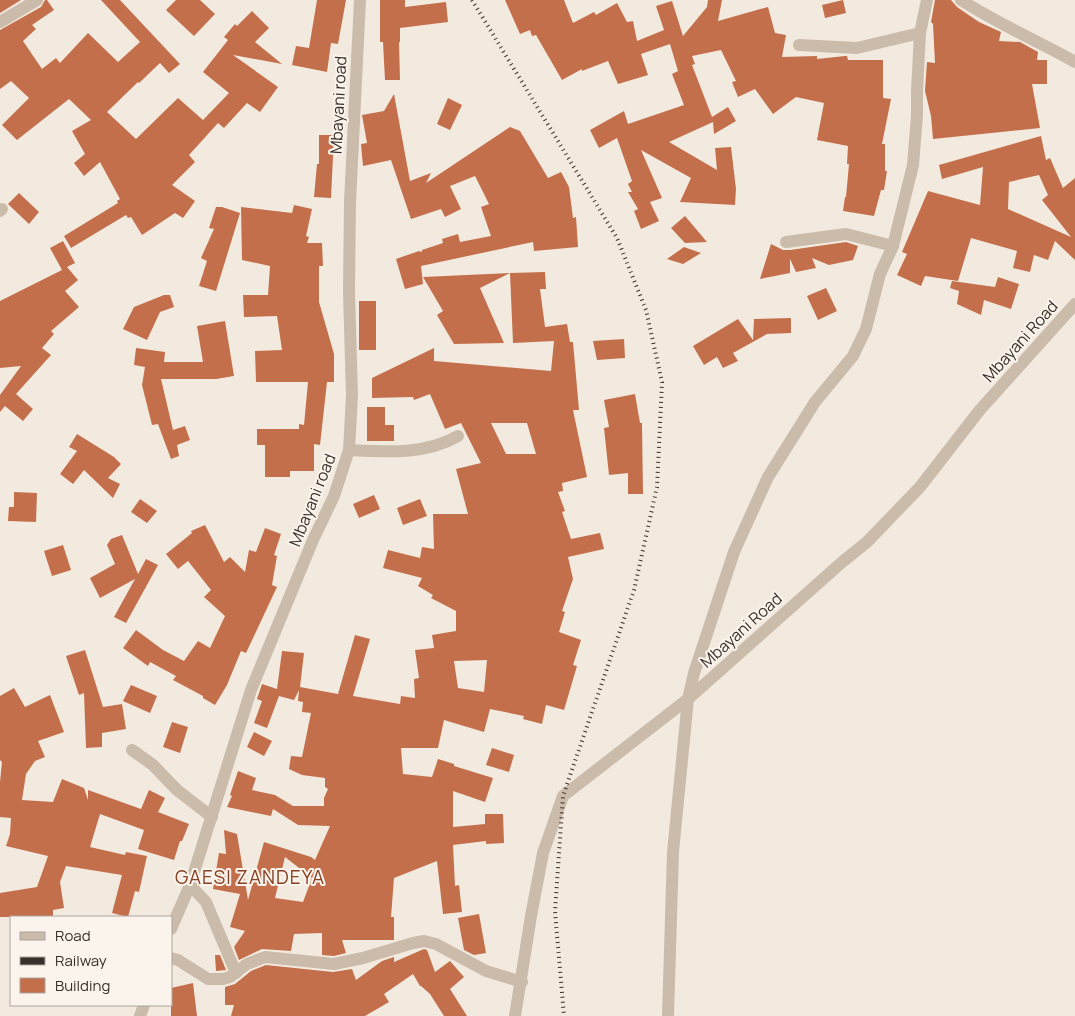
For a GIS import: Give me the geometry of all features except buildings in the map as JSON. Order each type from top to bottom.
[{"type":"street","points":[[0,22],[37,0]]},
{"type":"street","name":"Mbayani road","points":[[172,927],[190,885],[251,690],[313,540],[334,496],[349,450],[352,394],[349,292],[350,202],[360,0]]},
{"type":"street","points":[[668,1016],[673,852],[688,699],[699,654],[734,552],[768,477],[815,402],[852,356],[866,329],[880,274],[893,246],[913,165],[920,33],[927,0]]},
{"type":"street","points":[[962,0],[1014,31],[1051,48],[1075,62]]},
{"type":"street","points":[[799,45],[856,48],[920,33]]},
{"type":"street","points":[[786,242],[846,234],[893,246]]},
{"type":"street","name":"Mbayani Road","points":[[515,1016],[543,853],[563,796],[688,699],[867,542],[920,487],[979,411],[1075,304]]},
{"type":"street","points":[[349,450],[382,452],[423,448],[446,443],[458,436]]},
{"type":"street","points":[[132,750],[152,765],[177,790],[212,817]]},
{"type":"street","points":[[190,885],[206,902],[236,973]]},
{"type":"street","points":[[172,958],[208,978],[223,978],[236,973],[247,964],[265,957],[334,964],[348,962],[424,941],[436,944],[486,972],[522,982]]},
{"type":"railway","points":[[472,0],[617,238],[646,310],[662,382],[657,487],[634,590],[563,796],[555,911],[564,1016]]},
{"type":"district","name":"GAESI ZANDEYA","points":[[250,877]]}]
